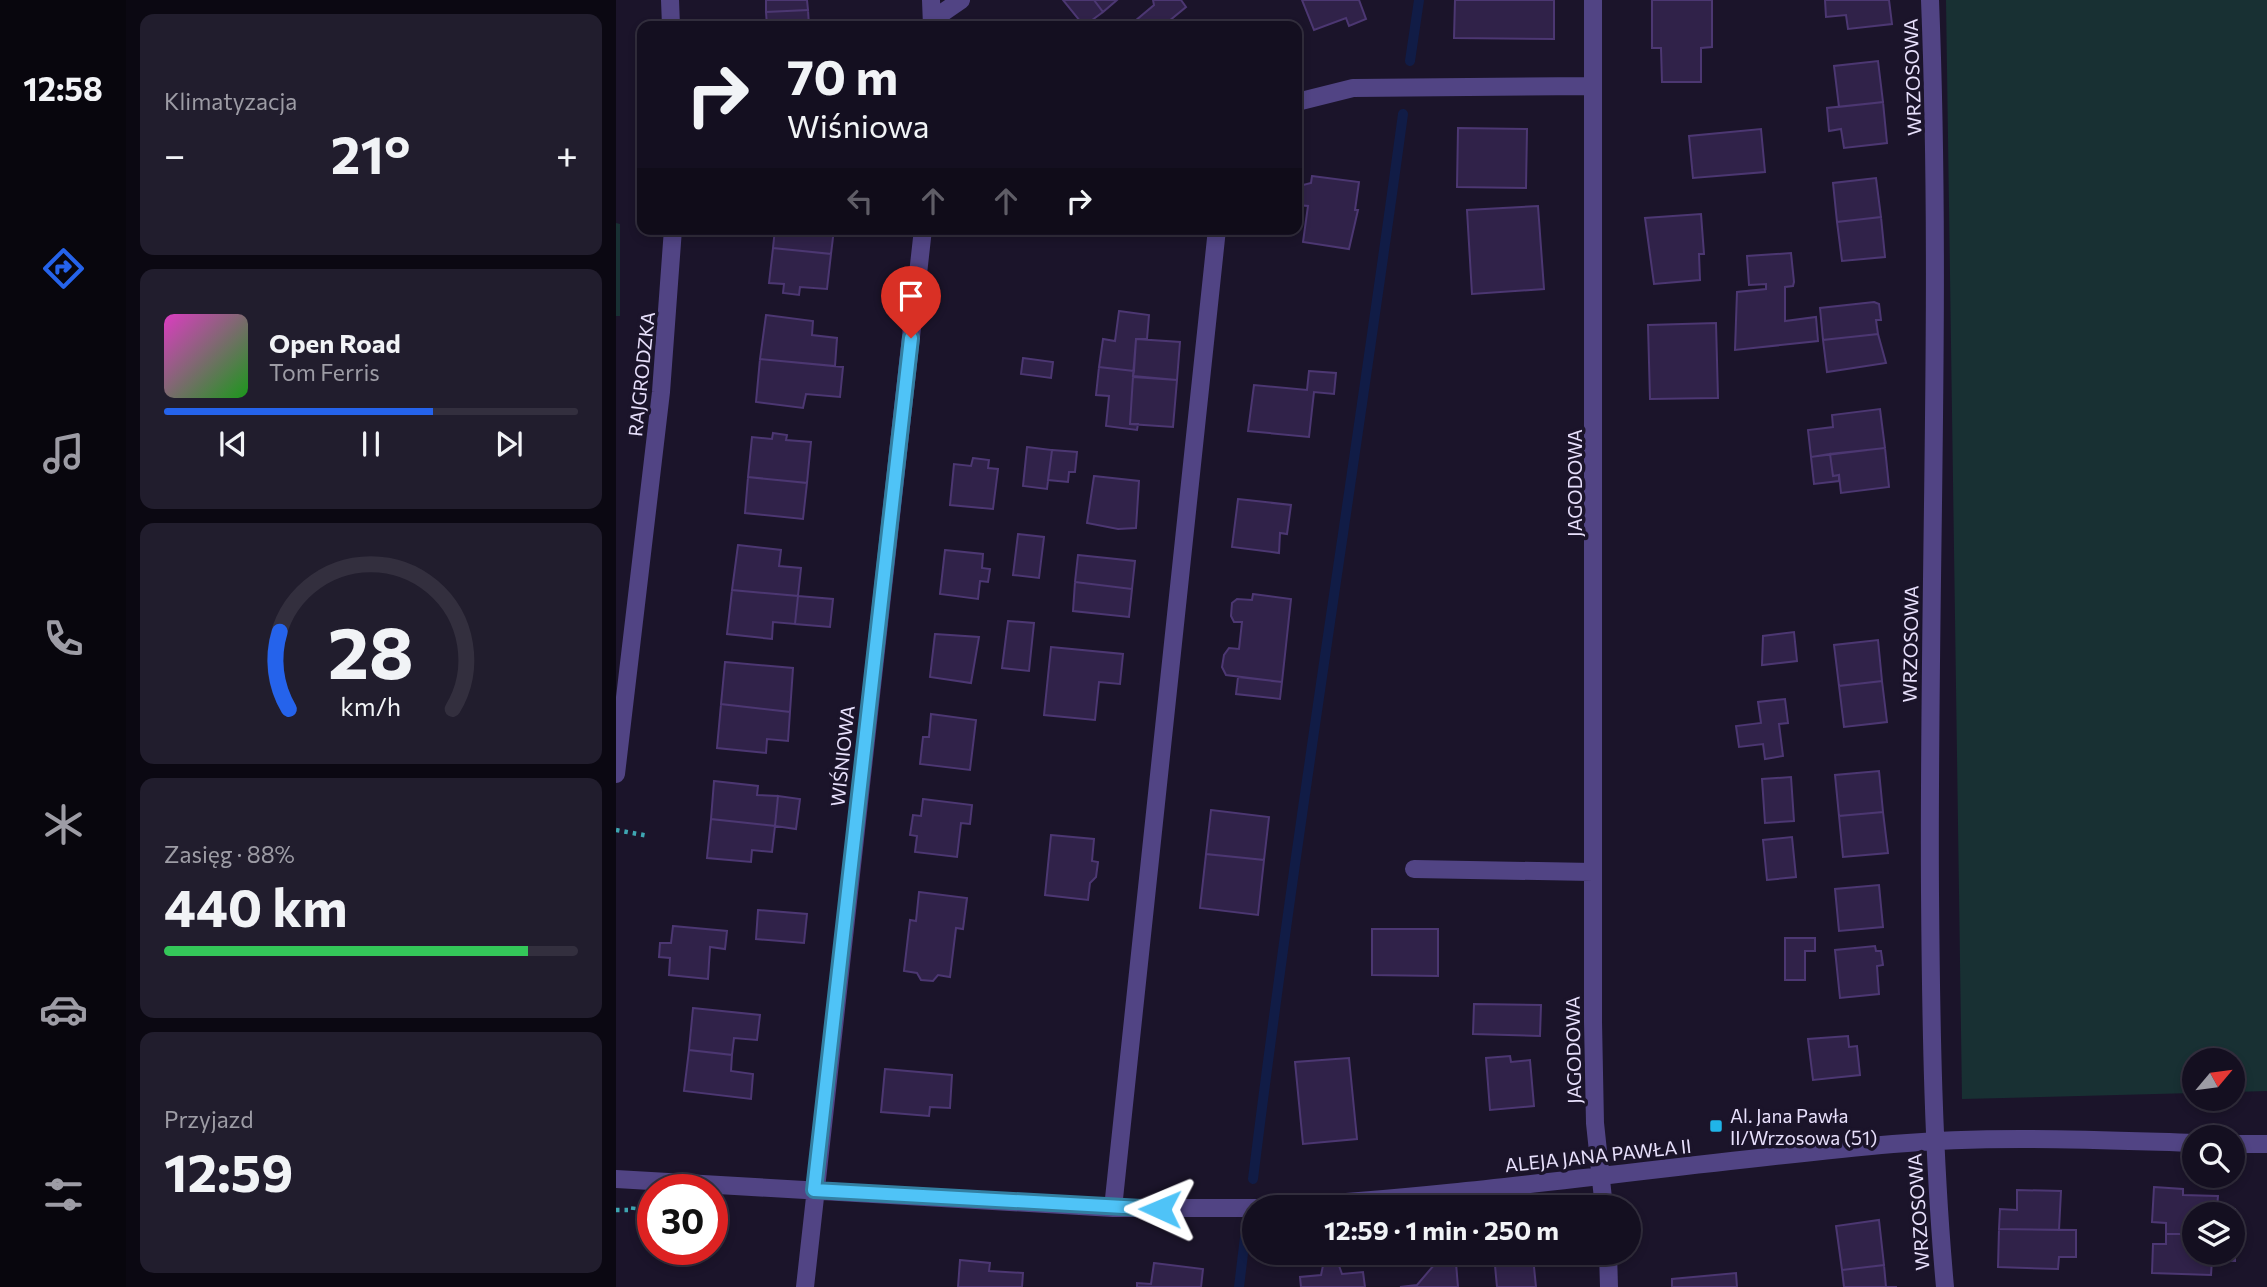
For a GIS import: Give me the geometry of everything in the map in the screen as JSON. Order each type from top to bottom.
[{"type":"street","points":[[670,0],[671,21]]},
{"type":"street","points":[[932,0],[932,21]]},
{"type":"street","points":[[935,21],[961,0]]},
{"type":"street","name":"JAGODOWA","points":[[1593,0],[1595,1123],[1603,1195]]},
{"type":"street","name":"WRZOSOWA","points":[[1930,0],[1935,125],[1929,774],[1934,1142],[1945,1287]]},
{"type":"street","points":[[1302,99],[1353,88],[1592,86]]},
{"type":"street","name":"RAJGRODZKA","points":[[616,774],[661,393],[673,235]]},
{"type":"street","name":"WIŚNIOWA","points":[[805,1287],[922,235]]},
{"type":"street","points":[[1112,1208],[1216,235]]},
{"type":"street","points":[[1414,869],[1593,872]]},
{"type":"street","name":"ALEJA JANA PAWŁA II","points":[[1406,1195],[1601,1178],[1934,1142],[2182,1143]]},
{"type":"street","points":[[2245,1144],[2267,1144]]},
{"type":"street","name":"ALEJA JANA PAWŁA II","points":[[616,1179],[1112,1208],[1242,1208]]},
{"type":"street","points":[[1608,1265],[1609,1287]]},
{"type":"path","points":[[616,830],[649,836]]},
{"type":"green space","points":[[1946,0],[2267,0],[2267,1091],[2245,1092],[2245,1048],[2182,1048],[2182,1093],[1962,1099]]},
{"type":"green space","points":[[616,223],[620,224],[620,316],[616,316]]},
{"type":"building","points":[[766,0],[807,0],[808,10],[766,12]]},
{"type":"building","points":[[1063,0],[1094,0],[1103,12],[1091,21],[1080,21]]},
{"type":"building","points":[[1094,0],[1117,0],[1103,12]]},
{"type":"building","points":[[1153,0],[1181,0],[1186,7],[1169,21],[1135,21],[1154,5]]},
{"type":"building","points":[[1302,0],[1359,0],[1366,19],[1349,26],[1346,18],[1314,30]]},
{"type":"building","points":[[1455,0],[1554,0],[1554,39],[1454,38]]},
{"type":"building","points":[[1652,0],[1712,0],[1712,47],[1701,48],[1701,82],[1662,82],[1661,48],[1652,48]]},
{"type":"building","points":[[1825,0],[1889,0],[1892,24],[1848,29],[1846,15],[1826,17]]},
{"type":"building","points":[[808,10],[809,21],[767,21],[766,12]]},
{"type":"building","points":[[1878,61],[1883,102],[1839,107],[1834,66]]},
{"type":"building","points":[[1883,102],[1887,143],[1844,148],[1841,129],[1829,131],[1827,108]]},
{"type":"building","points":[[1458,128],[1527,129],[1526,188],[1457,187]]},
{"type":"building","points":[[1761,129],[1765,172],[1693,178],[1689,136]]},
{"type":"building","points":[[1312,176],[1359,182],[1355,210],[1358,210],[1349,249],[1303,242],[1308,206],[1302,205],[1302,185],[1311,183]]},
{"type":"building","points":[[1876,178],[1881,217],[1837,222],[1833,183]]},
{"type":"building","points":[[1538,206],[1544,289],[1472,294],[1467,210]]},
{"type":"building","points":[[1701,214],[1704,254],[1699,254],[1700,280],[1654,284],[1645,218]]},
{"type":"building","points":[[1881,217],[1885,257],[1842,261],[1837,222]]},
{"type":"building","points":[[774,235],[833,235],[831,254],[773,248]]},
{"type":"building","points":[[773,248],[831,254],[827,289],[800,287],[799,295],[783,293],[784,284],[769,283]]},
{"type":"building","points":[[1791,253],[1794,282],[1793,286],[1785,287],[1785,321],[1816,317],[1818,341],[1735,350],[1737,292],[1766,289],[1766,284],[1749,285],[1747,256]]},
{"type":"building","points":[[1874,302],[1879,304],[1881,320],[1876,320],[1878,334],[1823,340],[1820,308]]},
{"type":"building","points":[[1119,311],[1149,315],[1147,339],[1136,339],[1134,371],[1099,367],[1103,339],[1115,341]]},
{"type":"building","points":[[766,315],[813,321],[812,335],[837,338],[835,366],[760,359]]},
{"type":"building","points":[[1716,323],[1718,398],[1650,399],[1648,325]]},
{"type":"building","points":[[1878,334],[1886,363],[1827,372],[1823,340]]},
{"type":"building","points":[[1136,339],[1180,342],[1177,380],[1133,376]]},
{"type":"building","points":[[1023,358],[1053,362],[1051,378],[1021,374]]},
{"type":"building","points":[[760,359],[843,367],[840,397],[806,394],[803,408],[756,402]]},
{"type":"building","points":[[1099,367],[1134,371],[1133,376],[1154,378],[1133,377],[1130,424],[1138,424],[1137,430],[1106,426],[1109,396],[1096,395]]},
{"type":"building","points":[[1309,371],[1336,373],[1334,394],[1314,392],[1309,437],[1248,431],[1254,385],[1307,390]]},
{"type":"building","points":[[1133,377],[1177,380],[1173,427],[1130,424]]},
{"type":"building","points":[[1880,409],[1885,448],[1811,457],[1808,430],[1833,427],[1832,415]]},
{"type":"building","points":[[773,433],[787,435],[786,440],[811,442],[807,483],[748,477],[752,437],[772,439]]},
{"type":"building","points":[[1027,447],[1052,450],[1047,489],[1023,486]]},
{"type":"building","points":[[1885,448],[1889,487],[1841,493],[1839,475],[1833,476],[1830,454]]},
{"type":"building","points":[[1052,450],[1077,452],[1075,472],[1069,472],[1068,482],[1048,480]]},
{"type":"building","points":[[1830,454],[1833,476],[1839,475],[1839,481],[1814,484],[1811,457]]},
{"type":"building","points":[[973,458],[989,460],[988,468],[998,469],[993,509],[950,505],[954,464],[971,466]]},
{"type":"building","points":[[1094,476],[1139,481],[1136,528],[1118,529],[1087,523]]},
{"type":"building","points":[[748,477],[807,483],[803,519],[745,513]]},
{"type":"building","points":[[1238,499],[1291,505],[1287,534],[1280,533],[1279,553],[1232,547]]},
{"type":"building","points":[[1018,534],[1044,537],[1039,578],[1013,575]]},
{"type":"building","points":[[738,545],[781,550],[779,566],[801,568],[798,596],[732,590]]},
{"type":"building","points":[[945,550],[983,554],[982,568],[990,569],[988,582],[980,581],[978,599],[940,594]]},
{"type":"building","points":[[1078,555],[1135,561],[1132,589],[1075,582]]},
{"type":"building","points":[[1075,582],[1132,589],[1129,617],[1073,611]]},
{"type":"building","points":[[732,590],[798,596],[795,624],[773,622],[772,639],[727,634]]},
{"type":"building","points":[[1253,594],[1291,599],[1282,682],[1226,675],[1222,667],[1224,655],[1229,648],[1239,649],[1242,622],[1234,622],[1231,616],[1232,603],[1237,599],[1252,600]]},
{"type":"building","points":[[798,596],[833,599],[830,627],[795,624]]},
{"type":"building","points":[[1008,621],[1034,623],[1029,671],[1002,668]]},
{"type":"building","points":[[1794,632],[1797,661],[1762,665],[1763,636]]},
{"type":"building","points":[[935,634],[979,637],[971,683],[930,677]]},
{"type":"building","points":[[1878,640],[1882,681],[1839,686],[1834,645]]},
{"type":"building","points":[[1051,647],[1123,654],[1120,684],[1099,682],[1095,720],[1044,715]]},
{"type":"building","points":[[725,662],[793,668],[790,712],[721,704]]},
{"type":"building","points":[[1238,677],[1282,682],[1280,699],[1236,694]]},
{"type":"building","points":[[1882,681],[1887,722],[1844,727],[1839,686]]},
{"type":"building","points":[[1785,699],[1788,723],[1779,724],[1783,756],[1765,759],[1763,744],[1739,747],[1736,726],[1761,723],[1758,702]]},
{"type":"building","points":[[721,704],[790,712],[788,741],[767,739],[766,753],[717,748]]},
{"type":"building","points":[[931,714],[976,720],[970,770],[920,764],[923,737],[929,737]]},
{"type":"building","points":[[1879,771],[1883,812],[1839,816],[1835,775]]},
{"type":"building","points":[[1791,777],[1794,821],[1765,823],[1762,779]]},
{"type":"building","points":[[714,781],[758,786],[757,795],[778,796],[775,826],[711,819]]},
{"type":"building","points":[[778,796],[800,799],[796,829],[775,826]]},
{"type":"building","points":[[923,799],[972,805],[970,824],[961,823],[957,857],[915,852],[917,836],[910,835],[913,815],[921,816]]},
{"type":"building","points":[[1211,810],[1269,817],[1264,860],[1206,854]]},
{"type":"building","points":[[1883,812],[1888,853],[1843,857],[1839,816]]},
{"type":"building","points":[[711,819],[775,826],[772,852],[752,850],[751,862],[707,858]]},
{"type":"building","points":[[1051,835],[1094,839],[1092,861],[1098,862],[1096,877],[1090,883],[1088,900],[1045,895]]},
{"type":"building","points":[[1792,837],[1796,877],[1767,880],[1763,840]]},
{"type":"building","points":[[1206,854],[1264,860],[1258,915],[1200,908]]},
{"type":"building","points":[[1879,885],[1883,927],[1839,931],[1835,889]]},
{"type":"building","points":[[919,892],[967,898],[963,929],[956,928],[950,977],[938,975],[933,981],[921,980],[917,973],[904,971],[910,920],[916,921]]},
{"type":"building","points":[[758,910],[807,914],[804,943],[756,939]]},
{"type":"building","points":[[673,926],[727,931],[725,949],[710,947],[708,979],[669,975],[670,958],[659,957],[660,943],[671,943]]},
{"type":"building","points":[[1372,929],[1438,929],[1438,976],[1372,975]]},
{"type":"building","points":[[1785,938],[1815,938],[1815,951],[1805,951],[1805,980],[1785,980]]},
{"type":"building","points":[[1875,946],[1876,951],[1881,951],[1883,965],[1877,966],[1879,994],[1840,998],[1835,950]]},
{"type":"building","points":[[1474,1004],[1541,1005],[1540,1036],[1473,1034]]},
{"type":"building","points":[[693,1008],[760,1015],[757,1040],[734,1038],[732,1055],[689,1050]]},
{"type":"building","points":[[1848,1036],[1849,1047],[1857,1046],[1860,1075],[1813,1080],[1808,1039]]},
{"type":"building","points":[[689,1050],[732,1055],[731,1071],[753,1074],[751,1099],[684,1091]]},
{"type":"building","points":[[1510,1056],[1511,1062],[1530,1060],[1534,1106],[1490,1110],[1486,1058]]},
{"type":"building","points":[[1349,1058],[1357,1139],[1303,1144],[1295,1062]]},
{"type":"building","points":[[885,1069],[952,1075],[950,1108],[930,1107],[929,1116],[881,1112]]},
{"type":"building","points":[[2154,1187],[2183,1189],[2183,1195],[2218,1196],[2218,1202],[2182,1202],[2182,1234],[2166,1234],[2166,1223],[2152,1222]]},
{"type":"building","points":[[2017,1190],[2061,1191],[2059,1230],[1999,1229],[2000,1209],[2017,1210]]},
{"type":"building","points":[[1879,1220],[1884,1265],[1842,1270],[1836,1226]]},
{"type":"building","points":[[1999,1229],[2076,1230],[2076,1257],[2059,1257],[2058,1269],[1998,1267]]},
{"type":"building","points":[[2166,1234],[2182,1234],[2182,1265],[2212,1265],[2211,1275],[2152,1273],[2153,1244],[2166,1244]]},
{"type":"building","points":[[960,1260],[990,1263],[989,1271],[1023,1273],[1022,1287],[958,1287]]},
{"type":"building","points":[[1154,1263],[1203,1269],[1201,1287],[1137,1287],[1137,1283],[1151,1284]]},
{"type":"building","points":[[1323,1265],[1339,1265],[1342,1274],[1363,1272],[1365,1287],[1301,1287],[1300,1277],[1321,1275]]},
{"type":"building","points":[[1434,1265],[1456,1265],[1458,1287],[1400,1287],[1417,1285]]},
{"type":"building","points":[[1495,1265],[1534,1265],[1536,1287],[1497,1287]]},
{"type":"building","points":[[1884,1265],[1886,1287],[1844,1287],[1842,1270]]},
{"type":"building","points":[[1736,1273],[1737,1287],[1672,1287],[1672,1279]]},
{"type":"waterway","points":[[1410,61],[1419,0]]},
{"type":"waterway","points":[[1253,1179],[1288,912],[1403,114]]},
{"type":"waterway","points":[[1239,1287],[1242,1262]]},
{"type":"place","name":"Al. Jana Pawła II/Wrzosowa (51)","points":[[1716,1126]]},
{"type":"route","points":[[911,338],[814,1190],[1160,1209]]}]
